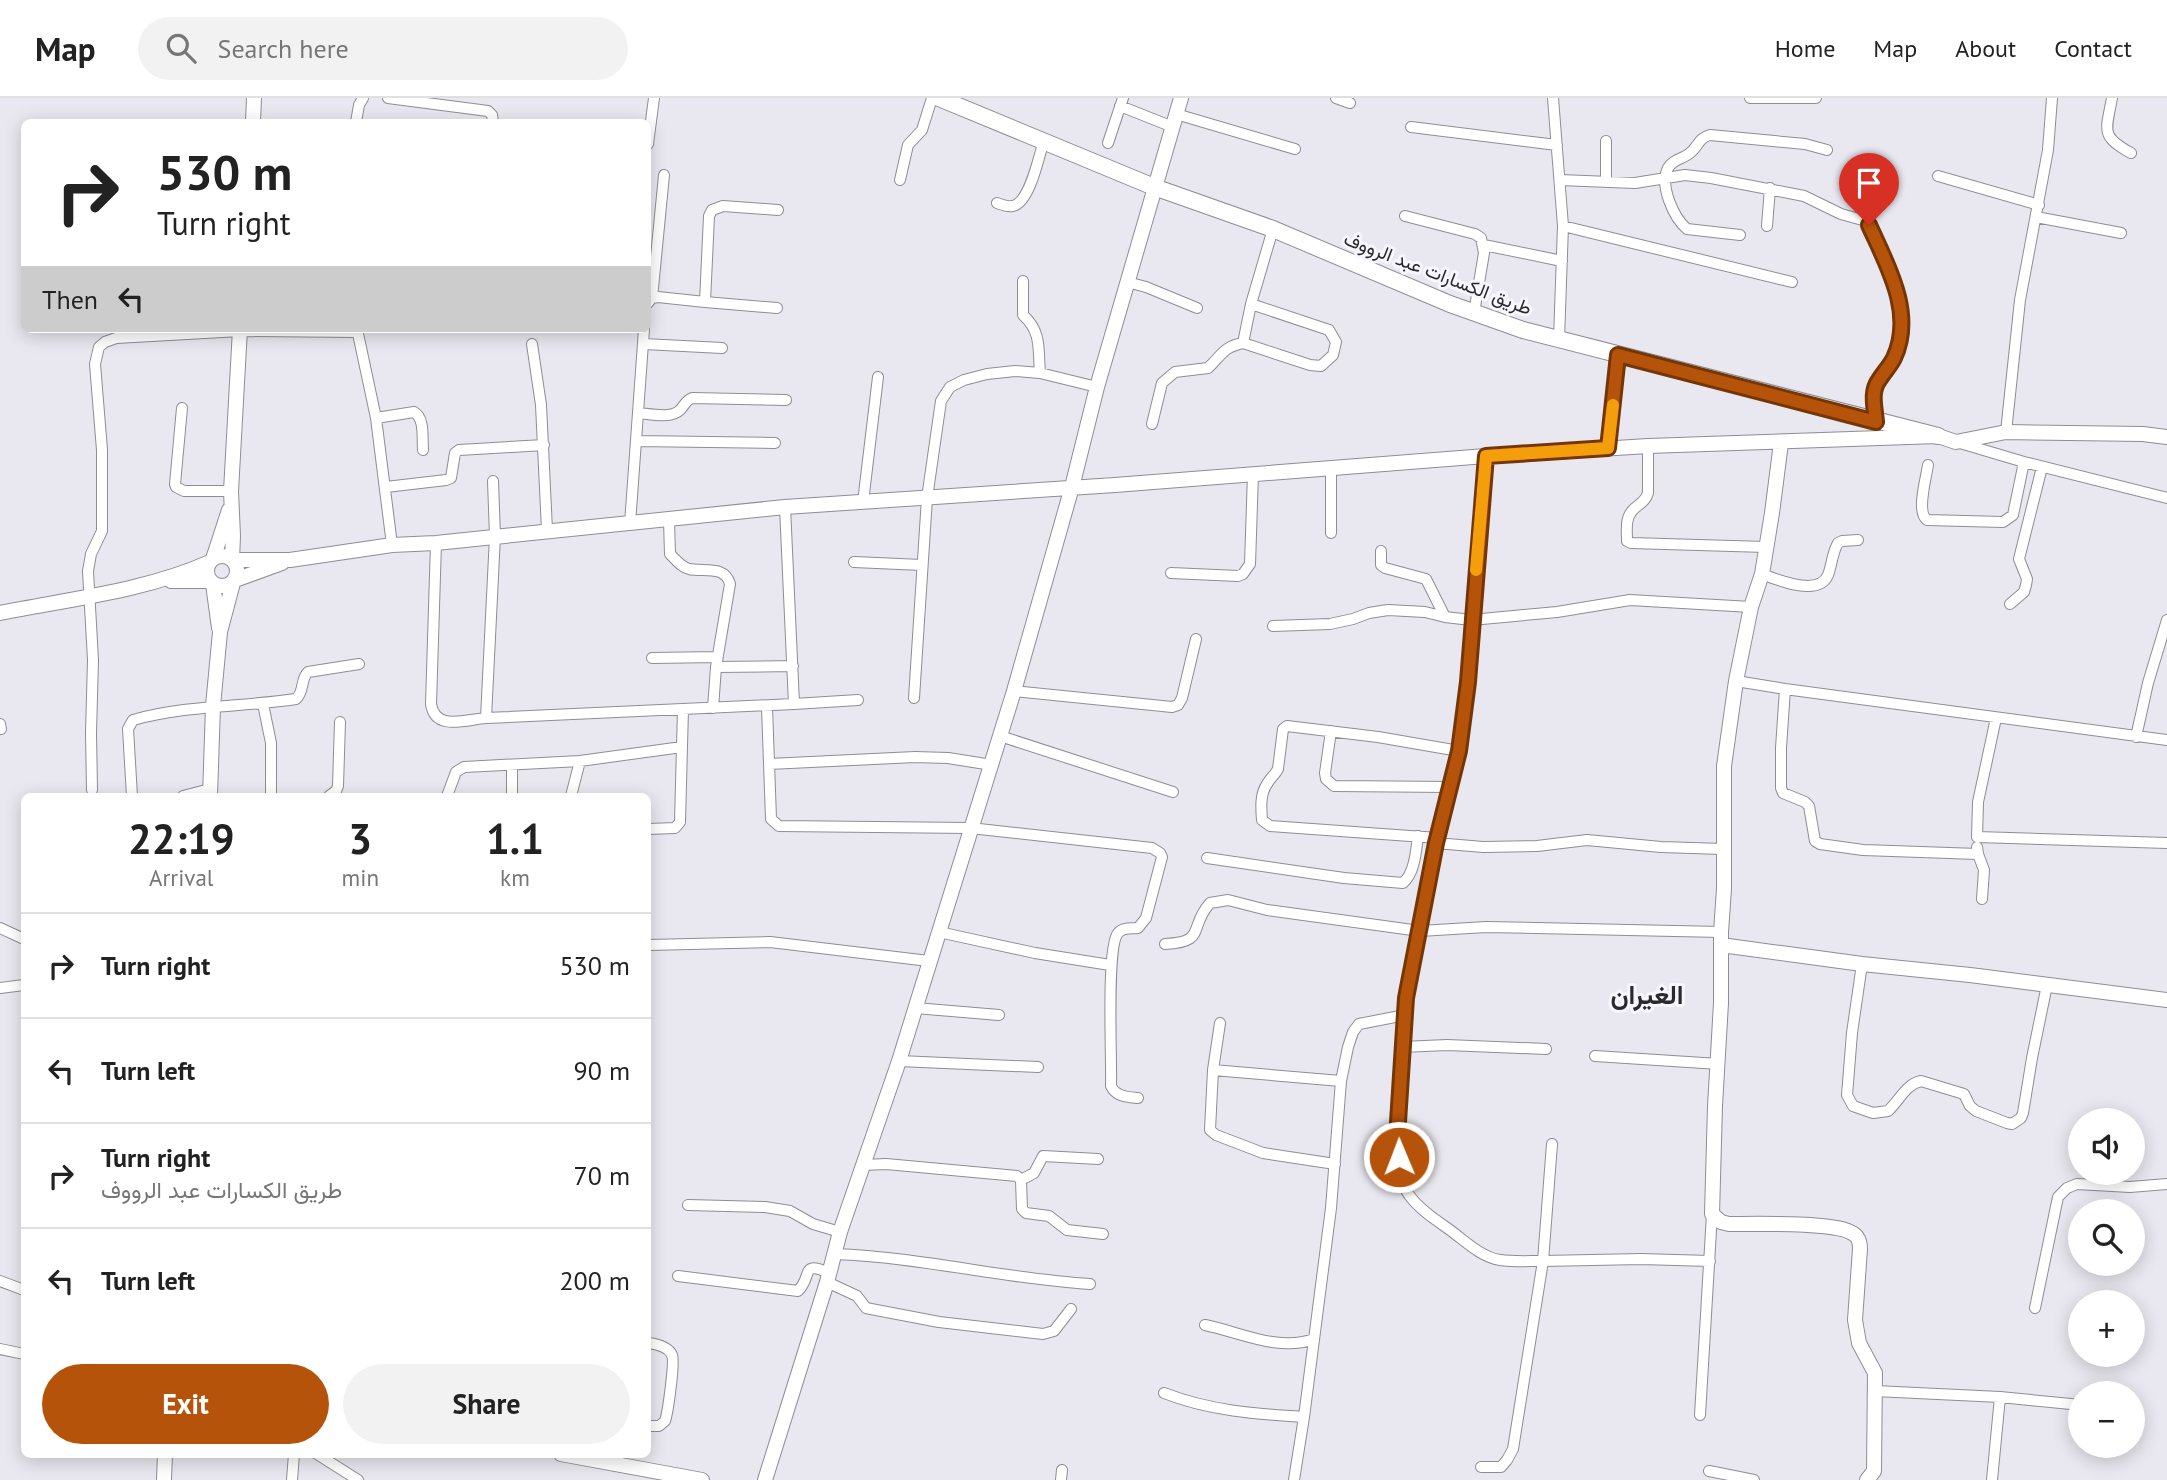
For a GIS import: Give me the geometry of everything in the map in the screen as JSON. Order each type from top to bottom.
[{"type":"main road","name":"طريق الكسارات عبد الرووف","points":[[940,98],[1154,187],[1273,229],[1475,313],[1523,330],[1938,436]]},
{"type":"street","points":[[253,119],[254,98]]},
{"type":"street","points":[[357,119],[363,98]]},
{"type":"street","points":[[388,98],[461,102],[488,111],[493,119]]},
{"type":"street","points":[[651,121],[654,98]]},
{"type":"street","points":[[900,180],[908,145],[922,130],[940,98]]},
{"type":"street","points":[[765,1480],[840,1232],[899,1061],[970,828],[992,765],[1181,98]]},
{"type":"street","points":[[1336,98],[1350,103]]},
{"type":"street","points":[[1553,98],[1563,226],[1559,339]]},
{"type":"street","points":[[1750,98],[1816,98]]},
{"type":"street","points":[[2006,432],[2020,300],[2048,149],[2052,98]]},
{"type":"street","points":[[2112,98],[2108,118],[2109,137],[2113,143],[2131,153]]},
{"type":"street","points":[[1108,143],[1122,102],[1175,121],[1296,149]]},
{"type":"street","points":[[1411,127],[1557,145]]},
{"type":"street","points":[[1740,235],[1687,229],[1671,207],[1665,178],[1668,168],[1690,153],[1704,136],[1747,137],[1805,144],[1827,150]]},
{"type":"street","points":[[997,203],[1011,207],[1022,202],[1044,140]]},
{"type":"street","points":[[1606,141],[1606,182]]},
{"type":"street","points":[[651,292],[664,175]]},
{"type":"street","points":[[1560,180],[1635,183],[1685,175],[1804,196],[1841,214],[1863,219],[1869,225],[1892,277],[1900,311],[1895,356],[1876,385],[1874,393],[1876,422]]},
{"type":"street","points":[[1938,176],[2039,205]]},
{"type":"street","points":[[1767,226],[1770,188]]},
{"type":"street","points":[[705,302],[709,216],[712,210],[723,206],[778,210]]},
{"type":"street","points":[[1405,216],[1475,234],[1481,238],[1484,245],[1475,313]]},
{"type":"street","points":[[2036,217],[2121,233]]},
{"type":"street","points":[[1563,226],[1792,282]]},
{"type":"street","points":[[1243,343],[1251,304],[1273,229]]},
{"type":"street","points":[[1484,245],[1562,261]]},
{"type":"street","points":[[1023,281],[1023,314],[1037,331],[1040,373]]},
{"type":"street","points":[[1127,282],[1197,308]]},
{"type":"street","points":[[651,301],[777,308]]},
{"type":"street","points":[[1152,424],[1161,383],[1175,372],[1208,368],[1221,352],[1231,345],[1243,343],[1310,365],[1321,366],[1333,355],[1336,342],[1329,330],[1251,304]]},
{"type":"street","points":[[92,790],[93,660],[89,561],[99,540],[102,519],[102,450],[94,364],[99,347],[117,334],[148,333]]},
{"type":"street","points":[[210,792],[213,706],[220,632],[237,570],[232,560],[231,499],[240,333]]},
{"type":"street","points":[[358,333],[376,418],[392,545]]},
{"type":"street","points":[[630,524],[644,333]]},
{"type":"street","points":[[532,344],[544,445],[547,530]]},
{"type":"street","points":[[643,344],[722,348]]},
{"type":"street","points":[[1608,448],[1618,355]]},
{"type":"street","points":[[914,698],[927,498],[941,401],[950,387],[964,380],[1014,371],[1040,373],[1097,387]]},
{"type":"street","points":[[863,502],[878,377]]},
{"type":"street","points":[[639,413],[673,414],[692,398],[786,400]]},
{"type":"street","points":[[182,408],[174,484],[184,491],[231,499]]},
{"type":"street","points":[[376,418],[418,413],[421,419],[423,450]]},
{"type":"street","points":[[1956,442],[2006,432],[2143,434],[2167,437]]},
{"type":"street","points":[[0,613],[159,581],[189,572],[222,556],[232,560],[290,560],[392,545],[436,543],[785,507],[1608,448],[1938,436],[2042,467],[2167,498]]},
{"type":"street","points":[[637,441],[775,443]]},
{"type":"street","points":[[1700,1415],[1718,1064],[1724,889],[1724,766],[1736,681],[1751,607],[1762,574],[1781,443]]},
{"type":"street","points":[[386,487],[451,478],[455,453],[459,450],[544,445]]},
{"type":"street","points":[[1648,446],[1648,493],[1646,499],[1630,513],[1627,541],[1766,547]]},
{"type":"street","points":[[1486,456],[1468,682],[1459,751],[1437,841],[1406,998],[1398,1136],[1399,1170],[1408,1194],[1449,1230],[1491,1257],[1543,1261],[1710,1261]]},
{"type":"street","points":[[1927,465],[1921,510],[1924,518],[1991,523],[2006,521],[2012,515],[2024,462]]},
{"type":"street","points":[[2010,604],[2024,592],[2026,585],[2019,559],[2042,467]]},
{"type":"street","points":[[1331,468],[1331,533]]},
{"type":"street","points":[[1171,573],[1238,576],[1247,570],[1250,564],[1253,474]]},
{"type":"street","points":[[486,718],[495,536],[493,481]]},
{"type":"street","points":[[220,632],[212,582],[207,572],[231,499]]},
{"type":"street","points":[[785,507],[794,704]]},
{"type":"street","points":[[669,520],[670,554],[680,565],[722,572],[730,584],[716,662],[713,708]]},
{"type":"street","points":[[1762,574],[1790,585],[1822,583],[1827,578],[1838,543],[1858,540]]},
{"type":"street","points":[[436,543],[433,712],[439,720],[446,722],[858,700]]},
{"type":"street","points":[[1381,551],[1381,565],[1385,568],[1426,579],[1445,617]]},
{"type":"street","points":[[159,581],[212,582],[223,587],[290,560]]},
{"type":"street","points":[[854,562],[922,565]]},
{"type":"street","points":[[1273,625],[1330,624],[1388,610],[1425,612],[1471,620],[1557,612],[1630,600],[1751,607]]},
{"type":"street","points":[[2136,737],[2148,683],[2167,620]]},
{"type":"street","points":[[1014,691],[1172,707],[1178,705],[1182,698],[1196,639]]},
{"type":"street","points":[[652,658],[793,666]]},
{"type":"street","points":[[132,793],[128,729],[130,723],[136,719],[179,710],[296,699],[302,692],[304,676],[308,672],[359,664]]},
{"type":"street","points":[[1736,681],[2167,740]]},
{"type":"street","points":[[1785,689],[1781,788],[1783,793],[1808,804],[1815,841],[1863,850],[1978,854]]},
{"type":"street","points":[[263,704],[271,743],[271,793]]},
{"type":"street","points":[[767,706],[771,819],[779,826],[970,828],[1152,848],[1160,853],[1162,857],[1146,918],[1138,928],[1119,931],[1115,937],[1110,965],[1111,1086],[1115,1093],[1138,1098]]},
{"type":"street","points":[[651,829],[675,828],[680,822],[684,709]]},
{"type":"street","points":[[1982,899],[1984,870],[1978,854],[1978,802],[1996,718]]},
{"type":"street","points":[[333,793],[338,786],[340,722]]},
{"type":"street","points":[[1459,751],[1292,726],[1283,729],[1278,769],[1263,792],[1263,822],[1275,827],[1418,836],[1483,847],[1537,846],[1587,841],[1723,849]]},
{"type":"street","points":[[1331,731],[1325,773],[1329,783],[1334,786],[1451,787]]},
{"type":"street","points":[[1000,736],[1173,792]]},
{"type":"street","points":[[448,793],[456,772],[464,767],[580,761],[682,747]]},
{"type":"street","points":[[769,764],[915,757],[948,758],[992,765]]},
{"type":"street","points":[[572,793],[580,761]]},
{"type":"street","points":[[512,765],[512,793]]},
{"type":"street","points":[[1207,858],[1344,878],[1403,883],[1409,877],[1416,855],[1418,836]]},
{"type":"street","points":[[1977,837],[2167,843]]},
{"type":"street","points":[[1165,944],[1184,943],[1189,940],[1210,903],[1228,900],[1267,910],[1420,931],[1486,927],[1721,938],[1862,964],[2167,1000]]},
{"type":"street","points":[[0,928],[21,938]]},
{"type":"street","points":[[939,932],[1035,953],[1110,965]]},
{"type":"street","points":[[651,945],[770,942],[929,961]]},
{"type":"street","points":[[1862,964],[1847,1095],[1853,1106],[1873,1113],[1888,1111],[1909,1086],[1921,1081],[1964,1094],[1976,1111],[2007,1123],[2017,1122],[2023,1113],[2047,985]]},
{"type":"street","points":[[0,988],[21,985]]},
{"type":"street","points":[[915,1008],[999,1015]]},
{"type":"street","points":[[1294,1480],[1335,1164],[1341,1081],[1348,1047],[1359,1024],[1405,1015]]},
{"type":"street","points":[[1220,1023],[1213,1070],[1210,1130],[1216,1135],[1263,1153],[1335,1164]]},
{"type":"street","points":[[1402,1046],[1546,1049]]},
{"type":"street","points":[[1595,1056],[1718,1064]]},
{"type":"street","points":[[899,1061],[1038,1066]]},
{"type":"street","points":[[1213,1070],[1341,1081]]},
{"type":"street","points":[[1481,1467],[1501,1467],[1513,1449],[1543,1261],[1552,1144]]},
{"type":"street","points":[[1021,1180],[1034,1173],[1043,1156],[1098,1159]]},
{"type":"street","points":[[863,1165],[886,1164],[1017,1176],[1021,1180],[1022,1209],[1026,1213],[1049,1216],[1067,1230],[1103,1234]]},
{"type":"street","points":[[2035,1308],[2058,1196],[2062,1192],[2077,1184],[2130,1187],[2167,1184]]},
{"type":"street","points":[[688,1205],[765,1207],[790,1211],[813,1224],[840,1232]]},
{"type":"street","points":[[1712,1214],[1721,1222],[1729,1224],[1830,1227],[1851,1232],[1858,1238],[1860,1249],[1855,1320],[1859,1342],[1875,1373],[1874,1471],[1867,1480]]},
{"type":"street","points":[[835,1254],[907,1260],[1054,1282],[1090,1284]]},
{"type":"street","points":[[678,1276],[792,1291],[801,1289],[807,1273],[815,1267],[857,1296],[866,1308],[939,1322],[1043,1334],[1054,1331],[1072,1309]]},
{"type":"street","points":[[0,1281],[21,1289]]},
{"type":"street","points":[[1205,1325],[1271,1341],[1303,1342],[1314,1339]]},
{"type":"street","points":[[651,1344],[665,1348],[673,1357],[665,1421],[659,1426],[651,1426]]},
{"type":"street","points":[[0,1349],[21,1353]]},
{"type":"street","points":[[1875,1391],[2000,1397],[2068,1404]]},
{"type":"street","points":[[1164,1393],[1208,1408],[1304,1417]]},
{"type":"street","points":[[1992,1480],[2000,1397]]},
{"type":"street","points":[[164,1480],[165,1458]]},
{"type":"street","points":[[292,1480],[295,1458]]},
{"type":"street","points":[[323,1458],[358,1480]]},
{"type":"street","points":[[608,1458],[631,1460],[685,1478],[702,1480]]},
{"type":"street","points":[[1709,1471],[1754,1480]]},
{"type":"slow traffic","points":[[1476,570],[1486,456],[1608,448],[1613,405]]},
{"type":"district","name":"الغيران","points":[[1647,994]]},
{"type":"route","points":[[1399,1157],[1398,1122],[1406,998],[1436,843],[1459,751],[1468,682],[1486,456],[1608,448],[1618,355],[1876,422],[1874,393],[1880,377],[1895,356],[1900,311],[1892,277],[1869,225]]}]
